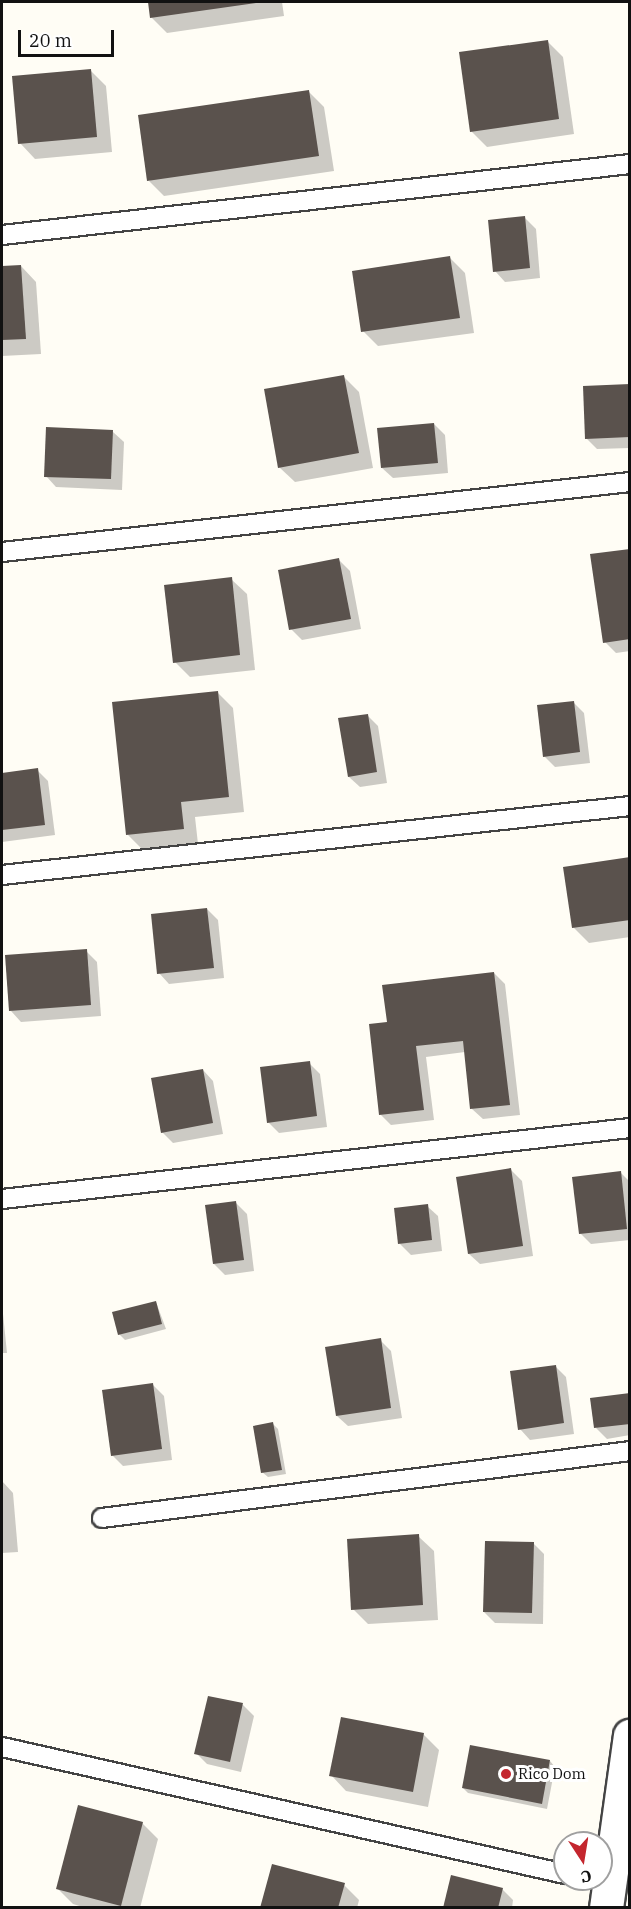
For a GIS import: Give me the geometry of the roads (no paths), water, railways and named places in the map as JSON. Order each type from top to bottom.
[{"type":"street","points":[[612,1831],[630,1736]]},
{"type":"lane","points":[[2,235],[630,164]]},
{"type":"lane","points":[[2,552],[630,482]]},
{"type":"lane","points":[[2,876],[630,806]]},
{"type":"lane","points":[[2,1199],[630,1128]]},
{"type":"lane","points":[[102,1518],[630,1451]]},
{"type":"lane","points":[[2,1747],[553,1871]]},
{"type":"place","name":"Rico Dom","points":[[506,1774]]}]
